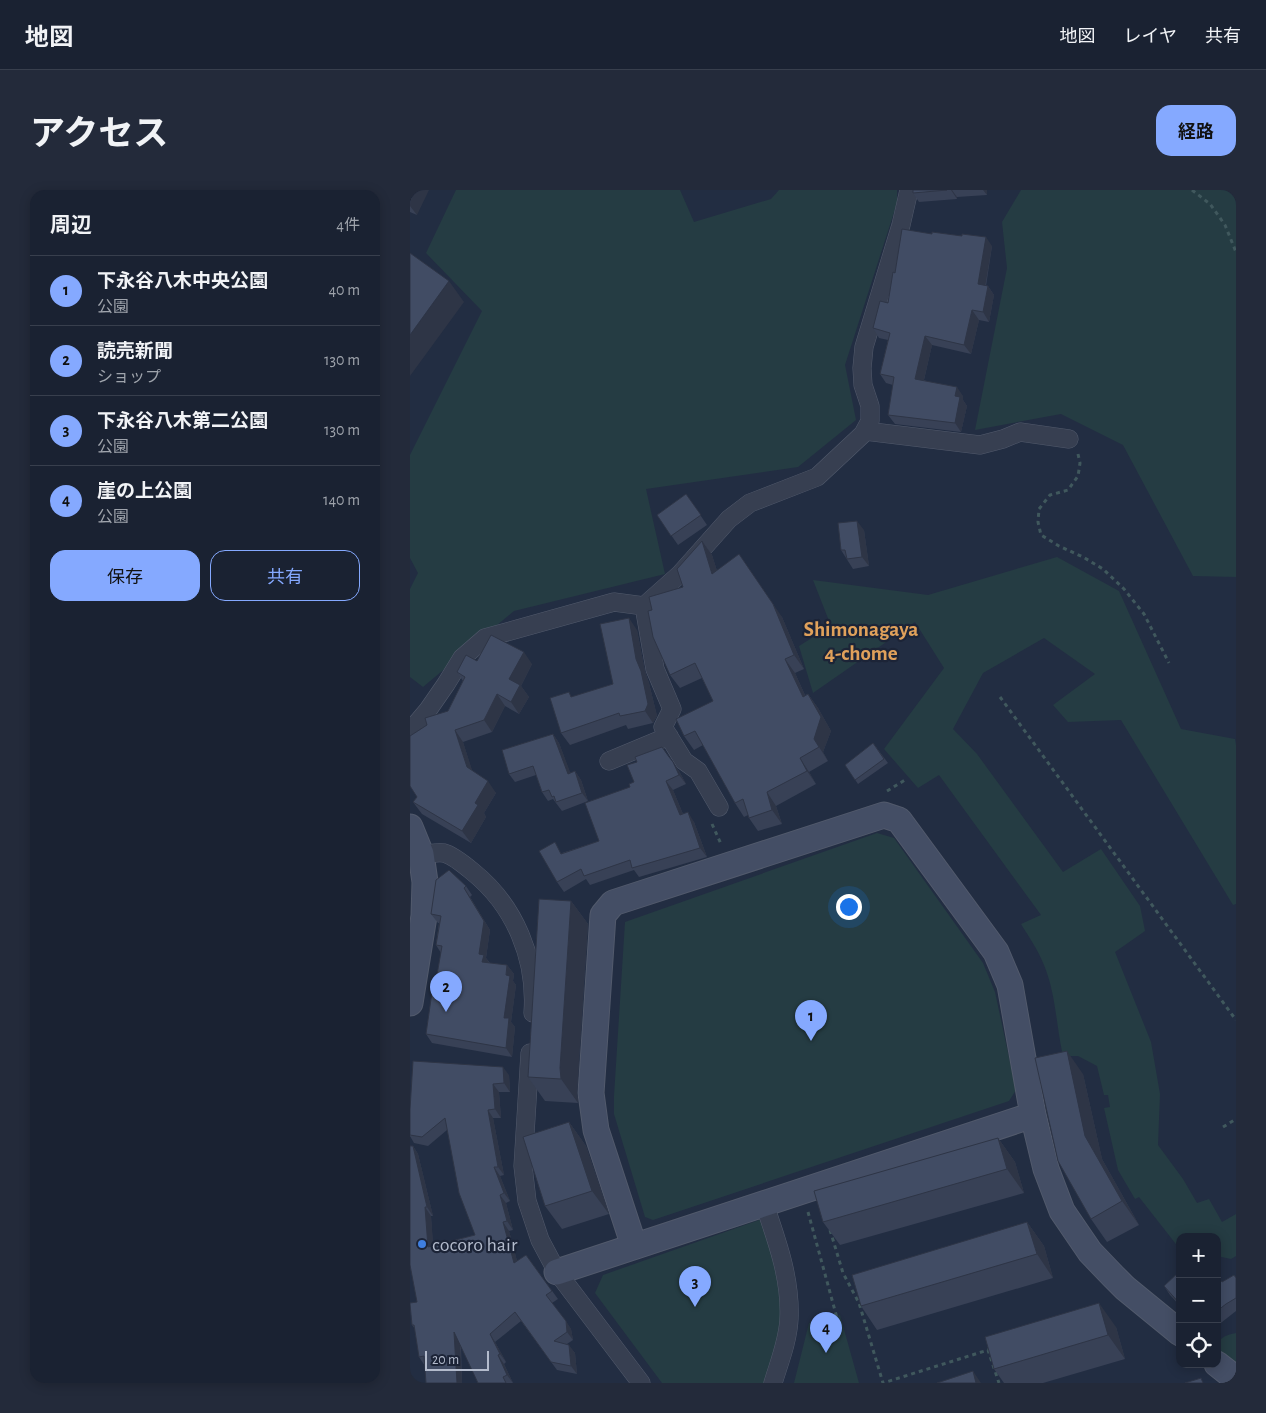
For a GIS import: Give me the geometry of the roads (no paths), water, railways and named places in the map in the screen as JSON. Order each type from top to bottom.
[{"type":"street","points":[[410,728],[428,710],[462,658],[485,638],[614,602],[644,606],[680,574],[729,519],[750,503],[817,477],[864,434],[870,421],[870,406],[863,385],[864,347],[901,225],[909,190]]},
{"type":"street","points":[[865,431],[980,445],[1020,432],[1069,439]]},
{"type":"street","points":[[644,606],[655,668],[672,709],[664,727],[684,761],[698,771],[715,813]]},
{"type":"street","points":[[609,761],[669,736]]},
{"type":"street","points":[[634,1246],[596,1130],[591,1094],[603,915],[613,903],[884,814],[899,820],[996,952],[1010,985],[1033,1115],[1046,1169],[1062,1211],[1090,1252],[1113,1276],[1176,1330]]},
{"type":"street","points":[[410,827],[421,854],[425,882],[424,916],[410,1003]]},
{"type":"street","points":[[421,854],[446,853],[468,868],[486,883],[515,921],[530,964],[534,1000],[523,1166],[527,1201],[540,1240],[557,1272],[641,1383]]},
{"type":"street","points":[[557,1272],[1033,1115]]},
{"type":"street","points":[[764,1203],[782,1253],[789,1298],[789,1321],[774,1383]]},
{"type":"street","points":[[1221,1367],[1236,1379]]},
{"type":"place","name":"読売新聞","points":[[446,1012]]},
{"type":"place","name":"下永谷八木中央公園","points":[[811,1041]]},
{"type":"place","name":"cocoro hair","points":[[422,1244]]},
{"type":"place","name":"下永谷八木第二公園","points":[[695,1307]]},
{"type":"place","name":"崖の上公園","points":[[826,1353]]},
{"type":"district","name":"Shimonagaya 4-chome","points":[[861,641]]}]
